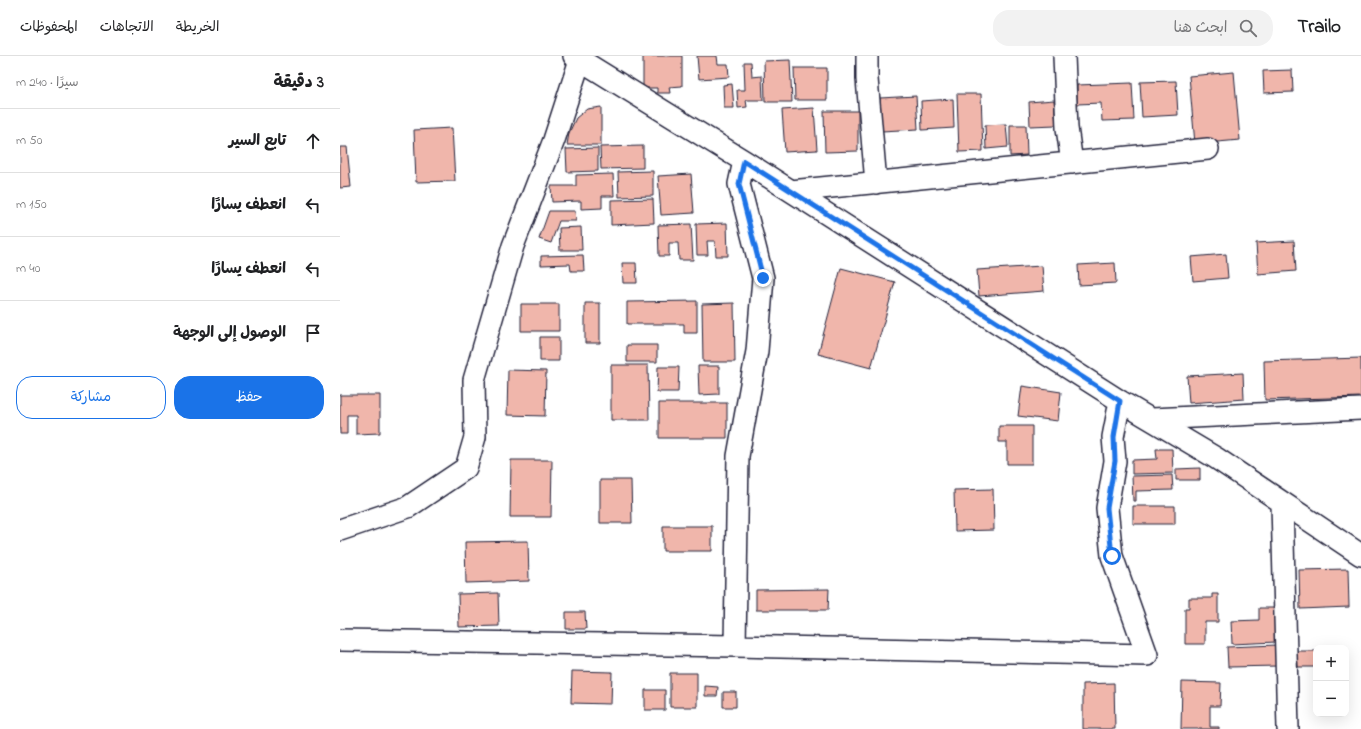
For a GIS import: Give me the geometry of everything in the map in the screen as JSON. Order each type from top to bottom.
[{"type":"street","points":[[867,56],[867,79],[876,183]]},
{"type":"street","points":[[1064,56],[1068,128],[1072,163]]},
{"type":"street","points":[[340,530],[408,507],[466,468],[475,437],[474,380],[513,246],[554,140],[577,58],[792,191],[1120,401],[1216,458],[1282,504],[1361,555]]},
{"type":"street","points":[[792,191],[1208,149]]},
{"type":"street","points":[[735,646],[738,456],[757,351],[763,278],[739,184],[744,161]]},
{"type":"street","points":[[340,640],[735,646],[1147,655],[1112,556],[1109,529],[1107,508],[1115,461],[1114,437],[1120,401]]},
{"type":"street","points":[[1152,419],[1361,409]]},
{"type":"street","points":[[1282,504],[1288,729]]},
{"type":"building","points":[[643,56],[682,56],[682,86],[669,87],[670,93],[657,93],[657,88],[643,88]]},
{"type":"building","points":[[697,56],[717,56],[718,64],[728,64],[729,77],[699,79]]},
{"type":"building","points":[[790,60],[792,102],[765,102],[764,61]]},
{"type":"building","points":[[744,62],[751,62],[752,77],[762,76],[763,100],[746,100],[747,107],[738,108],[737,90],[745,90]]},
{"type":"building","points":[[794,68],[827,68],[827,100],[795,100]]},
{"type":"building","points":[[1292,70],[1293,92],[1264,93],[1263,71]]},
{"type":"building","points":[[1234,72],[1240,140],[1195,144],[1189,76]]},
{"type":"building","points":[[1176,81],[1178,115],[1142,117],[1140,82]]},
{"type":"building","points":[[1132,83],[1134,120],[1102,121],[1101,103],[1077,104],[1077,85]]},
{"type":"building","points":[[732,84],[734,108],[724,108],[723,85]]},
{"type":"building","points":[[957,94],[981,94],[983,151],[959,152]]},
{"type":"building","points":[[916,96],[918,129],[882,131],[880,98]]},
{"type":"building","points":[[953,99],[954,128],[922,130],[921,101]]},
{"type":"building","points":[[1054,100],[1056,125],[1030,126],[1029,102]]},
{"type":"building","points":[[601,107],[601,145],[567,145],[569,133],[576,118],[587,109]]},
{"type":"building","points":[[814,108],[817,150],[785,152],[782,110]]},
{"type":"building","points":[[824,111],[858,111],[858,151],[825,152]]},
{"type":"building","points":[[1006,124],[1008,147],[986,149],[985,125]]},
{"type":"building","points":[[1010,125],[1026,125],[1027,155],[1010,156]]},
{"type":"building","points":[[452,128],[455,181],[416,182],[414,130]]},
{"type":"building","points":[[643,146],[643,168],[601,169],[600,147]]},
{"type":"building","points":[[340,147],[347,147],[351,187],[340,188]]},
{"type":"building","points":[[598,148],[598,171],[567,172],[566,149]]},
{"type":"building","points":[[653,171],[653,196],[619,197],[618,172]]},
{"type":"building","points":[[613,174],[614,196],[602,196],[602,208],[581,209],[581,201],[552,202],[551,186],[576,186],[576,175]]},
{"type":"building","points":[[691,174],[694,213],[661,215],[658,176]]},
{"type":"building","points":[[653,199],[654,223],[611,225],[611,200]]},
{"type":"building","points":[[549,211],[575,211],[576,221],[559,221],[551,243],[539,239]]},
{"type":"building","points":[[727,223],[728,256],[716,256],[715,241],[707,241],[708,255],[697,255],[696,224]]},
{"type":"building","points":[[691,224],[693,260],[679,260],[678,243],[669,243],[669,256],[659,256],[658,225]]},
{"type":"building","points":[[581,227],[582,250],[560,250],[559,228]]},
{"type":"building","points":[[1294,241],[1296,271],[1258,274],[1256,243]]},
{"type":"building","points":[[1226,254],[1228,278],[1193,281],[1191,257]]},
{"type":"building","points":[[583,255],[584,271],[571,271],[570,264],[541,265],[541,256]]},
{"type":"building","points":[[622,263],[636,263],[637,283],[623,283]]},
{"type":"building","points":[[1115,263],[1116,283],[1079,285],[1078,265]]},
{"type":"building","points":[[1042,266],[1044,291],[979,296],[977,270]]},
{"type":"building","points":[[841,268],[895,282],[871,368],[818,354]]},
{"type":"building","points":[[697,301],[697,333],[684,333],[684,324],[627,324],[627,302]]},
{"type":"building","points":[[585,303],[600,303],[600,343],[585,343]]},
{"type":"building","points":[[734,303],[735,362],[703,362],[702,304]]},
{"type":"building","points":[[521,304],[559,304],[559,331],[521,331]]},
{"type":"building","points":[[540,337],[559,337],[559,361],[540,361]]},
{"type":"building","points":[[627,345],[657,345],[657,362],[627,362]]},
{"type":"building","points":[[1361,358],[1361,397],[1265,400],[1264,361]]},
{"type":"building","points":[[611,365],[648,365],[649,420],[611,420]]},
{"type":"building","points":[[698,366],[719,366],[719,394],[699,395]]},
{"type":"building","points":[[658,367],[679,367],[678,392],[657,392]]},
{"type":"building","points":[[508,370],[546,371],[545,416],[507,415]]},
{"type":"building","points":[[1243,373],[1244,399],[1189,403],[1187,376]]},
{"type":"building","points":[[1022,386],[1061,392],[1058,421],[1018,416]]},
{"type":"building","points":[[340,395],[380,395],[380,433],[356,434],[356,415],[347,415],[347,434],[340,434]]},
{"type":"building","points":[[659,403],[727,403],[727,438],[659,438]]},
{"type":"building","points":[[999,426],[1032,426],[1032,464],[1007,464],[1007,442],[999,442]]},
{"type":"building","points":[[1156,449],[1172,449],[1173,473],[1132,474],[1132,460],[1157,459]]},
{"type":"building","points":[[511,460],[552,460],[551,517],[510,517]]},
{"type":"building","points":[[1200,468],[1200,480],[1176,480],[1176,469]]},
{"type":"building","points":[[1172,475],[1173,490],[1136,491],[1136,501],[1133,501],[1132,476]]},
{"type":"building","points":[[600,480],[631,480],[632,523],[600,523]]},
{"type":"building","points":[[993,489],[994,530],[955,531],[954,490]]},
{"type":"building","points":[[1133,506],[1175,506],[1175,524],[1133,524]]},
{"type":"building","points":[[663,526],[712,526],[712,551],[663,551]]},
{"type":"building","points":[[528,541],[529,581],[466,583],[465,542]]},
{"type":"building","points":[[1348,569],[1349,607],[1300,609],[1299,570]]},
{"type":"building","points":[[829,589],[828,610],[756,610],[756,590]]},
{"type":"building","points":[[498,593],[499,626],[459,627],[458,594]]},
{"type":"building","points":[[1212,594],[1218,594],[1218,622],[1205,622],[1205,644],[1185,644],[1185,608],[1189,608],[1189,598],[1212,598]]},
{"type":"building","points":[[1259,608],[1274,608],[1276,642],[1232,644],[1231,621],[1259,620]]},
{"type":"building","points":[[566,612],[585,612],[586,629],[566,629]]},
{"type":"building","points":[[1277,645],[1278,666],[1228,667],[1227,647]]},
{"type":"building","points":[[1297,651],[1313,651],[1313,667],[1298,667]]},
{"type":"building","points":[[572,671],[612,672],[611,704],[571,703]]},
{"type":"building","points":[[670,673],[697,673],[697,707],[670,707]]},
{"type":"building","points":[[1182,682],[1221,683],[1220,706],[1210,706],[1210,727],[1219,727],[1219,729],[1181,729]]},
{"type":"building","points":[[1114,683],[1115,729],[1083,729],[1083,684]]},
{"type":"building","points":[[705,686],[718,687],[717,696],[705,696]]},
{"type":"building","points":[[645,690],[665,690],[665,710],[645,710]]},
{"type":"building","points":[[723,692],[736,692],[736,707],[723,707]]},
{"type":"route","points":[[763,278],[739,184],[744,161],[1120,401],[1114,437],[1115,461],[1107,508],[1112,556]]}]
